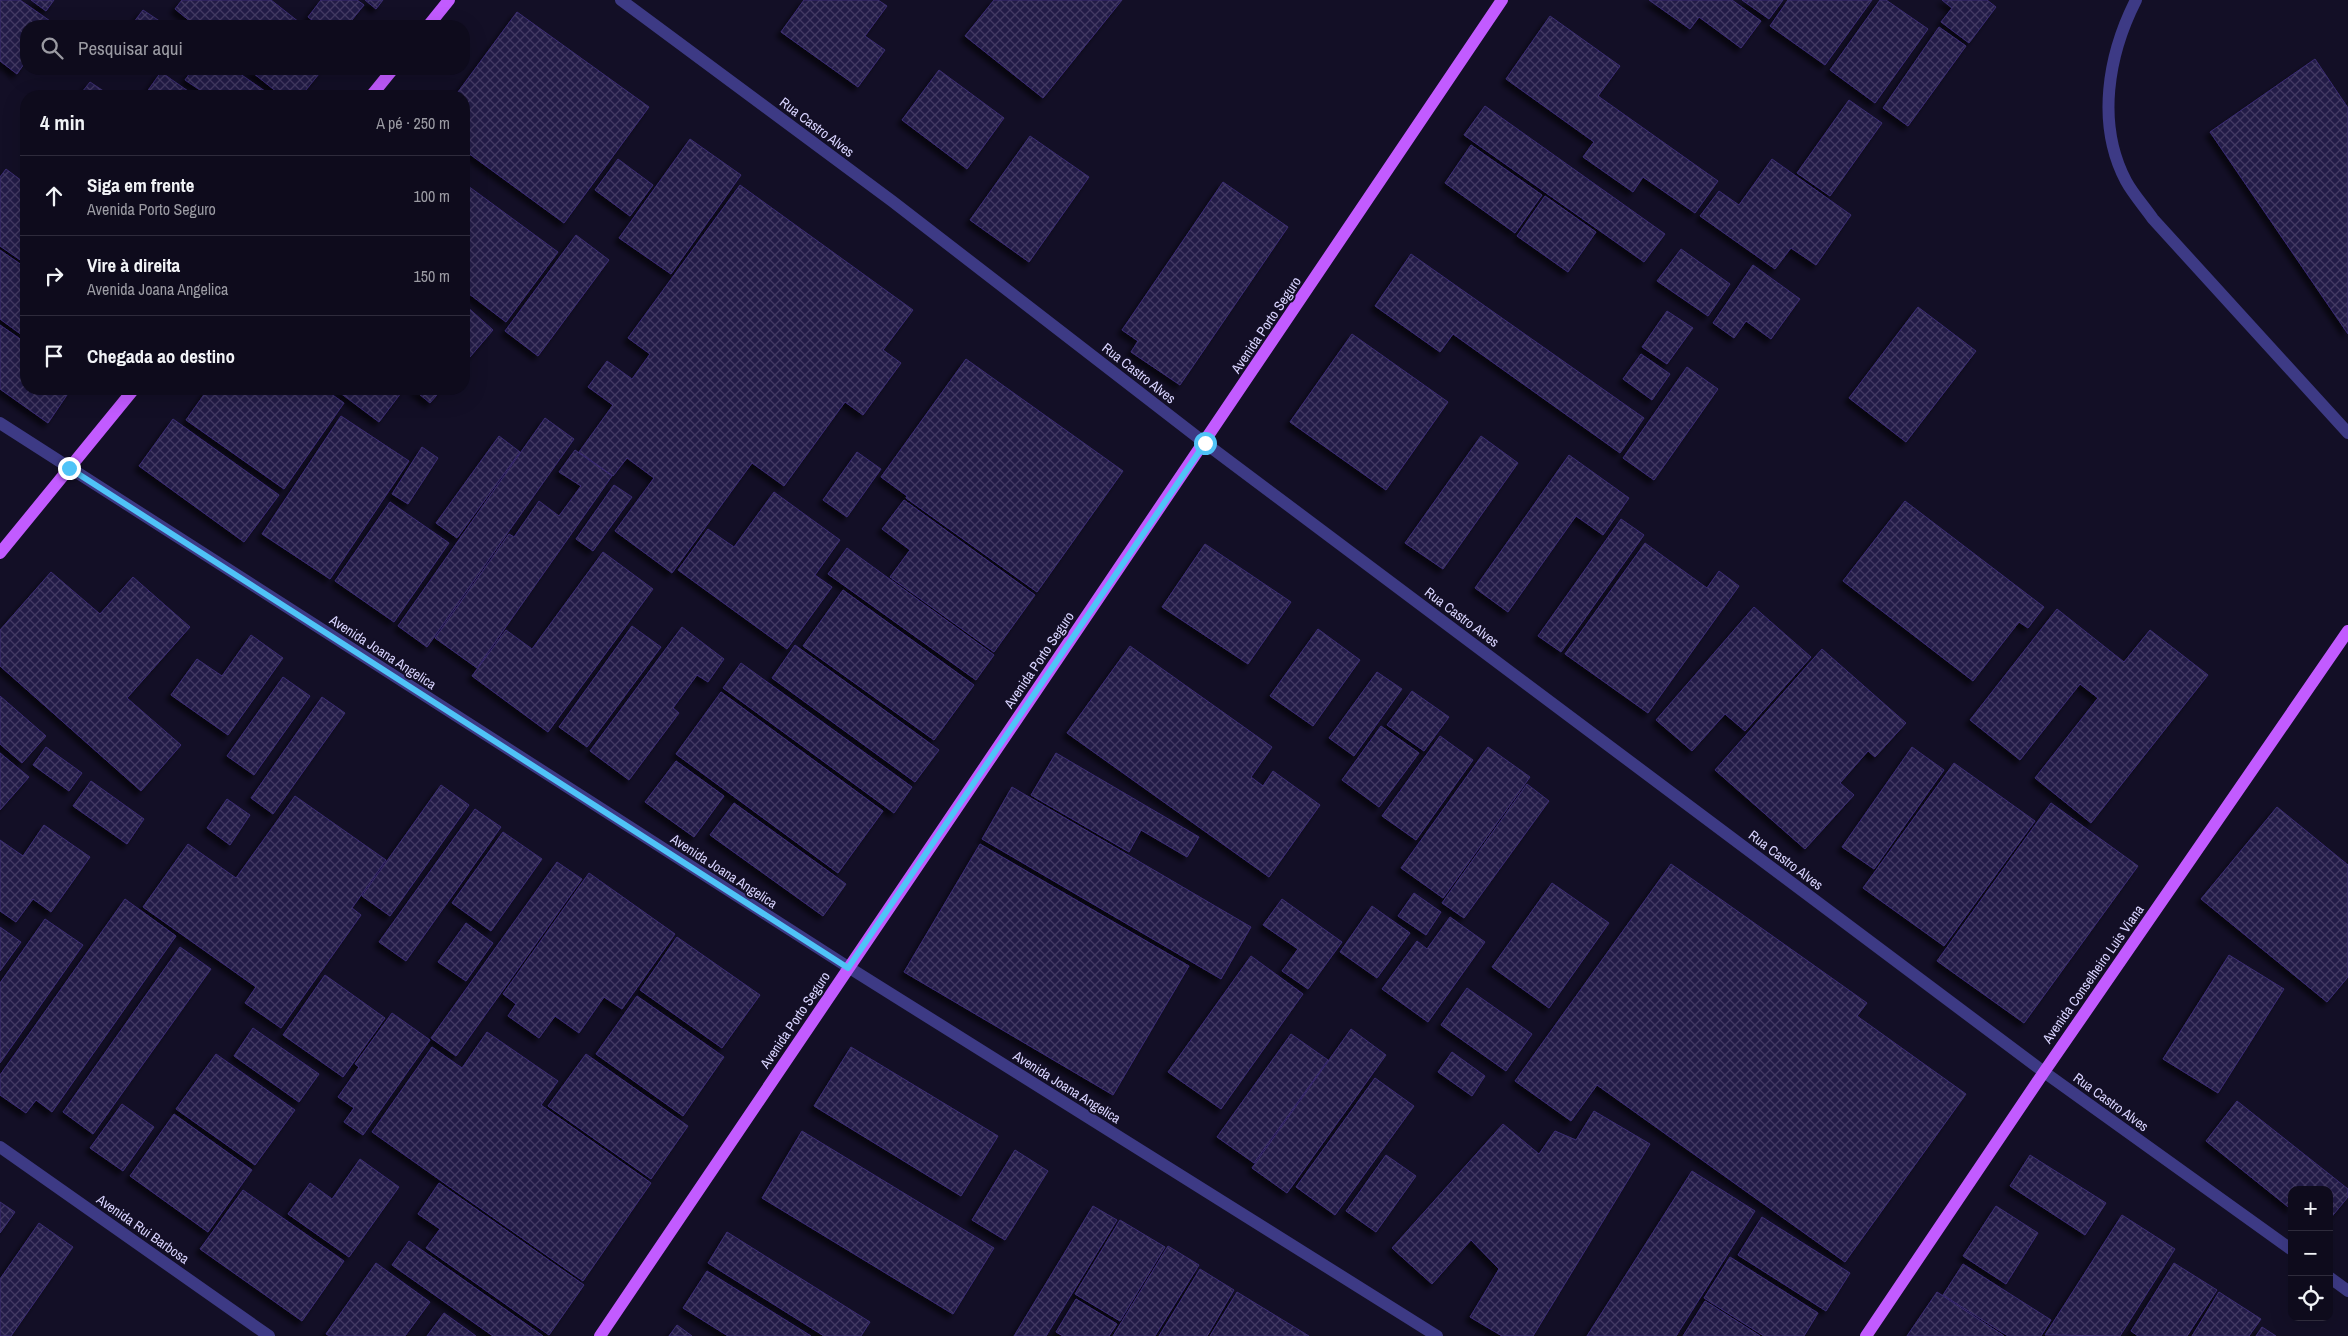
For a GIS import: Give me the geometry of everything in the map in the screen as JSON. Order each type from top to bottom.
[{"type":"main road","points":[[433,20],[449,0]]},
{"type":"main road","name":"Avenida Porto Seguro","points":[[600,1336],[1205,443],[1502,0]]},
{"type":"main road","points":[[376,90],[388,75]]},
{"type":"main road","points":[[0,553],[129,395]]},
{"type":"main road","name":"Avenida Conselheiro Luis Viana","points":[[1866,1336],[2044,1072],[2348,631]]},
{"type":"street","name":"Rua Castro Alves","points":[[621,0],[892,201],[1205,443],[2044,1072],[2288,1247]]},
{"type":"street","points":[[2136,0],[2126,19],[2108,82],[2109,132],[2126,181],[2153,219],[2348,433]]},
{"type":"street","name":"Avenida Joana Angelica","points":[[0,423],[848,968],[1437,1336]]},
{"type":"street","name":"Avenida Rui Barbosa","points":[[0,1147],[269,1336]]},
{"type":"street","points":[[2333,1280],[2348,1291]]},
{"type":"building","points":[[0,0],[20,0],[49,20],[20,20],[20,70],[17,74],[0,61]]},
{"type":"building","points":[[31,0],[54,0],[46,11]]},
{"type":"building","points":[[182,0],[271,0],[296,20],[189,20],[175,9]]},
{"type":"building","points":[[321,0],[357,0],[364,5],[352,20],[312,20],[308,17]]},
{"type":"building","points":[[365,0],[383,0],[376,9]]},
{"type":"building","points":[[804,0],[878,0],[887,6],[865,36],[885,50],[858,87],[781,32]]},
{"type":"building","points":[[994,0],[1122,0],[1043,98],[965,36]]},
{"type":"building","points":[[1649,0],[1732,0],[1761,21],[1741,48],[1699,17],[1690,29]]},
{"type":"building","points":[[1742,0],[1783,0],[1769,19]]},
{"type":"building","points":[[1788,0],[1872,0],[1825,65],[1770,26]]},
{"type":"building","points":[[1880,0],[1886,0],[1928,29],[1875,103],[1830,70]]},
{"type":"building","points":[[1942,0],[1987,0],[1996,7],[1969,43],[1941,22],[1952,8]]},
{"type":"building","points":[[143,10],[158,20],[136,20]]},
{"type":"building","points":[[517,12],[649,107],[564,223],[470,154],[470,90],[459,90]]},
{"type":"building","points":[[1550,16],[1620,66],[1598,96],[1718,181],[1695,213],[1643,177],[1633,192],[1583,157],[1594,142],[1506,79]]},
{"type":"building","points":[[1939,27],[1966,46],[1908,126],[1883,108]]},
{"type":"building","points":[[2315,59],[2348,108],[2348,334],[2210,132]]},
{"type":"building","points":[[939,70],[1004,118],[967,169],[902,120]]},
{"type":"building","points":[[159,75],[165,75],[186,90],[148,90]]},
{"type":"building","points":[[189,75],[242,75],[263,90],[200,90],[185,80]]},
{"type":"building","points":[[256,75],[318,75],[306,90],[274,90]]},
{"type":"building","points":[[90,82],[102,90],[84,90]]},
{"type":"building","points":[[1849,100],[1882,123],[1830,196],[1797,173]]},
{"type":"building","points":[[1485,106],[1665,234],[1644,262],[1464,135]]},
{"type":"building","points":[[1030,136],[1089,177],[1029,262],[970,220]]},
{"type":"building","points":[[690,139],[741,175],[671,274],[619,238]]},
{"type":"building","points":[[1471,145],[1542,195],[1515,233],[1445,183]]},
{"type":"building","points":[[618,159],[653,185],[630,216],[595,190]]},
{"type":"building","points":[[1772,159],[1851,215],[1816,265],[1791,248],[1775,269],[1700,216],[1719,191],[1739,205]]},
{"type":"building","points":[[6,169],[20,180],[20,260],[0,246],[0,177]]},
{"type":"building","points":[[1223,182],[1288,227],[1180,385],[1131,352],[1138,341],[1122,330]]},
{"type":"building","points":[[740,185],[913,310],[883,350],[901,363],[863,415],[845,402],[784,486],[752,463],[672,573],[615,531],[654,478],[627,458],[613,476],[579,452],[613,405],[588,387],[607,361],[632,379],[650,354],[628,338]]},
{"type":"building","points":[[470,187],[558,252],[506,322],[470,295]]},
{"type":"building","points":[[1545,196],[1596,232],[1568,272],[1517,236]]},
{"type":"building","points":[[576,235],[609,260],[538,356],[505,331]]},
{"type":"building","points":[[1681,249],[1730,284],[1708,316],[1657,281]]},
{"type":"building","points":[[0,250],[20,264],[20,334],[0,319]]},
{"type":"building","points":[[1411,254],[1644,418],[1620,453],[1453,334],[1440,352],[1375,306]]},
{"type":"building","points":[[1753,265],[1800,299],[1771,339],[1746,321],[1734,338],[1713,323]]},
{"type":"building","points":[[1918,307],[1976,351],[1906,442],[1849,398]]},
{"type":"building","points":[[470,309],[493,330],[470,357]]},
{"type":"building","points":[[1667,311],[1693,328],[1667,364],[1642,347]]},
{"type":"building","points":[[0,325],[20,339],[20,395],[67,395],[48,423],[0,389]]},
{"type":"building","points":[[1352,334],[1448,402],[1386,490],[1290,422]]},
{"type":"building","points":[[1641,354],[1670,374],[1652,400],[1623,379]]},
{"type":"building","points":[[966,359],[1123,471],[1037,592],[906,498],[907,496],[881,477]]},
{"type":"building","points":[[1687,367],[1718,389],[1654,480],[1623,458]]},
{"type":"building","points":[[204,395],[333,395],[344,403],[284,489],[186,420]]},
{"type":"building","points":[[343,395],[399,395],[379,422]]},
{"type":"building","points":[[420,395],[437,395],[430,403]]},
{"type":"building","points":[[341,416],[409,461],[330,579],[262,534]]},
{"type":"building","points":[[545,418],[574,439],[427,647],[398,626]]},
{"type":"building","points":[[173,419],[279,495],[244,542],[139,466]]},
{"type":"building","points":[[499,436],[520,452],[457,538],[436,523]]},
{"type":"building","points":[[1481,436],[1518,463],[1443,569],[1405,543]]},
{"type":"building","points":[[422,447],[438,458],[408,504],[392,494]]},
{"type":"building","points":[[575,450],[612,476],[477,668],[435,638],[509,534],[514,537],[539,501],[559,516],[581,486],[559,472]]},
{"type":"building","points":[[857,452],[881,469],[847,517],[823,500]]},
{"type":"building","points":[[1569,455],[1629,498],[1603,535],[1576,516],[1508,612],[1475,588]]},
{"type":"building","points":[[614,485],[632,497],[593,551],[576,539]]},
{"type":"building","points":[[774,492],[840,540],[815,575],[832,587],[787,649],[678,570],[708,529],[734,547]]},
{"type":"building","points":[[904,500],[1035,595],[994,652],[890,577],[910,550],[882,529]]},
{"type":"building","points":[[1905,501],[2044,607],[2028,628],[2019,622],[1973,681],[1843,581]]},
{"type":"building","points":[[390,502],[449,543],[394,622],[335,581]]},
{"type":"building","points":[[1621,519],[1644,535],[1561,652],[1538,636]]},
{"type":"building","points":[[1645,543],[1707,588],[1719,571],[1739,586],[1648,713],[1565,654]]},
{"type":"building","points":[[1205,544],[1291,602],[1248,664],[1162,607]]},
{"type":"building","points":[[847,548],[994,655],[976,680],[828,574]]},
{"type":"building","points":[[603,552],[653,589],[548,732],[472,676],[506,630],[532,649]]},
{"type":"building","points":[[51,572],[100,614],[133,577],[190,627],[127,698],[181,745],[141,791],[0,666],[0,630]]},
{"type":"building","points":[[843,590],[974,685],[934,740],[803,646]]},
{"type":"building","points":[[1754,607],[1811,657],[1745,731],[1725,714],[1692,751],[1656,720]]},
{"type":"building","points":[[2057,609],[2124,662],[2150,630],[2208,675],[2091,823],[2035,778],[2098,698],[2080,684],[2020,760],[1970,720]]},
{"type":"building","points":[[632,626],[661,647],[587,747],[559,727]]},
{"type":"building","points":[[682,627],[724,659],[708,682],[697,675],[673,708],[679,713],[629,780],[590,751]]},
{"type":"building","points":[[1318,629],[1360,660],[1313,726],[1270,696]]},
{"type":"building","points":[[251,635],[283,658],[228,735],[171,695],[197,659],[222,676]]},
{"type":"building","points":[[795,645],[939,750],[915,782],[772,678]]},
{"type":"building","points":[[1130,646],[1272,747],[1251,777],[1263,786],[1273,771],[1320,805],[1269,877],[1067,733]]},
{"type":"building","points":[[1822,649],[1906,723],[1875,757],[1868,751],[1840,783],[1854,795],[1805,849],[1715,770]]},
{"type":"building","points":[[741,663],[912,787],[894,813],[723,688]]},
{"type":"building","points":[[1377,672],[1402,689],[1354,756],[1329,738]]},
{"type":"building","points":[[283,677],[310,696],[254,775],[227,756]]},
{"type":"building","points":[[1412,691],[1449,717],[1424,751],[1387,725]]},
{"type":"building","points":[[721,692],[883,811],[838,873],[676,754]]},
{"type":"building","points":[[0,696],[46,736],[22,763],[0,744]]},
{"type":"building","points":[[322,697],[345,713],[273,814],[251,798]]},
{"type":"building","points":[[1381,726],[1419,753],[1379,807],[1342,780]]},
{"type":"building","points":[[1440,736],[1473,760],[1416,840],[1382,816]]},
{"type":"building","points":[[46,747],[82,773],[69,791],[33,765]]},
{"type":"building","points":[[1488,747],[1530,777],[1443,898],[1401,868]]},
{"type":"building","points":[[1912,747],[1944,770],[1874,869],[1842,847]]},
{"type":"building","points":[[0,753],[29,777],[0,810]]},
{"type":"building","points":[[1056,753],[1199,837],[1187,857],[1141,830],[1129,852],[1031,795]]},
{"type":"building","points":[[676,761],[724,796],[694,837],[645,802]]},
{"type":"building","points":[[1954,763],[2035,821],[1944,946],[1863,888]]},
{"type":"building","points":[[91,781],[144,819],[127,844],[73,806]]},
{"type":"building","points":[[1527,784],[1549,801],[1464,918],[1442,903]]},
{"type":"building","points":[[441,785],[469,805],[390,916],[362,896]]},
{"type":"building","points":[[1012,787],[1251,927],[1221,979],[982,839]]},
{"type":"building","points":[[295,796],[386,860],[352,908],[361,915],[281,1028],[245,1003],[256,987],[143,907],[188,844],[236,878]]},
{"type":"building","points":[[227,799],[250,815],[230,845],[207,828]]},
{"type":"building","points":[[734,803],[846,884],[823,916],[710,835]]},
{"type":"building","points":[[2051,803],[2138,866],[2024,1023],[1937,961]]},
{"type":"building","points":[[2277,807],[2348,865],[2348,977],[2327,1002],[2201,899]]},
{"type":"building","points":[[475,809],[501,827],[406,961],[379,942]]},
{"type":"building","points":[[44,825],[90,857],[51,912],[33,899],[16,922],[0,911],[0,840],[23,856]]},
{"type":"building","points":[[503,832],[542,859],[491,931],[452,903]]},
{"type":"building","points":[[980,844],[1189,966],[1113,1095],[904,972]]},
{"type":"building","points":[[557,862],[582,879],[456,1056],[431,1038]]},
{"type":"building","points":[[1671,864],[1867,1003],[1857,1016],[1966,1094],[1845,1262],[1597,1085],[1571,1121],[1515,1081]]},
{"type":"building","points":[[589,873],[675,934],[622,1009],[604,997],[579,1033],[555,1016],[539,1038],[508,1016],[516,1004],[503,994]]},
{"type":"building","points":[[1552,883],[1609,923],[1549,1008],[1492,967]]},
{"type":"building","points":[[1414,893],[1441,912],[1426,935],[1398,916]]},
{"type":"building","points":[[125,899],[176,936],[52,1112],[36,1100],[26,1113],[0,1095],[0,1075]]},
{"type":"building","points":[[1282,899],[1342,942],[1308,989],[1282,971],[1298,949],[1263,925]]},
{"type":"building","points":[[1372,906],[1410,933],[1377,978],[1340,952]]},
{"type":"building","points":[[1450,917],[1485,942],[1428,1022],[1382,989],[1417,941],[1427,949]]},
{"type":"building","points":[[45,919],[83,945],[0,1063],[0,983]]},
{"type":"building","points":[[466,923],[493,943],[466,981],[438,962]]},
{"type":"building","points":[[0,927],[21,942],[0,971]]},
{"type":"building","points":[[677,937],[760,995],[722,1048],[640,990]]},
{"type":"building","points":[[180,947],[211,969],[93,1134],[63,1112]]},
{"type":"building","points":[[2229,955],[2284,989],[2218,1093],[2163,1059]]},
{"type":"building","points":[[1251,956],[1303,994],[1221,1109],[1168,1072]]},
{"type":"building","points":[[325,975],[385,1018],[343,1077],[283,1035]]},
{"type":"building","points":[[1467,988],[1532,1034],[1506,1071],[1441,1025]]},
{"type":"building","points":[[637,996],[724,1057],[683,1116],[596,1054]]},
{"type":"building","points":[[392,1013],[430,1040],[363,1135],[344,1122],[354,1108],[338,1097],[359,1067],[355,1064]]},
{"type":"building","points":[[253,1028],[319,1074],[299,1102],[234,1056]]},
{"type":"building","points":[[1351,1029],[1386,1055],[1287,1193],[1252,1168]]},
{"type":"building","points":[[487,1032],[558,1081],[541,1105],[651,1183],[583,1281],[372,1132],[432,1047],[462,1068]]},
{"type":"building","points":[[1291,1034],[1328,1060],[1254,1163],[1217,1137]]},
{"type":"building","points":[[851,1047],[998,1136],[961,1196],[814,1106]]},
{"type":"building","points":[[1452,1052],[1485,1076],[1472,1096],[1438,1072]]},
{"type":"building","points":[[216,1054],[295,1110],[255,1165],[176,1109]]},
{"type":"building","points":[[586,1054],[688,1126],[651,1179],[548,1106]]},
{"type":"building","points":[[1375,1078],[1414,1106],[1335,1215],[1296,1187]]},
{"type":"building","points":[[2237,1101],[2348,1189],[2348,1197],[2333,1215],[2333,1186],[2288,1186],[2288,1207],[2206,1141]]},
{"type":"building","points":[[122,1104],[154,1127],[123,1171],[90,1148]]},
{"type":"building","points":[[1594,1111],[1650,1144],[1533,1336],[1502,1336],[1470,1317],[1499,1269],[1471,1240],[1432,1284],[1392,1248],[1503,1124],[1539,1154],[1555,1131],[1576,1140]]},
{"type":"building","points":[[174,1114],[252,1170],[208,1232],[130,1176]]},
{"type":"building","points":[[802,1131],[994,1248],[953,1314],[762,1198]]},
{"type":"building","points":[[1015,1150],[1048,1171],[1005,1240],[972,1220]]},
{"type":"building","points":[[1386,1155],[1416,1176],[1376,1232],[1346,1211]]},
{"type":"building","points":[[2030,1155],[2106,1203],[2085,1235],[2010,1186]]},
{"type":"building","points":[[360,1159],[399,1187],[349,1257],[288,1214],[310,1183],[332,1199]]},
{"type":"building","points":[[1692,1171],[1755,1211],[1676,1336],[1587,1336]]},
{"type":"building","points":[[439,1183],[584,1285],[549,1335],[426,1248],[440,1229],[418,1214]]},
{"type":"building","points":[[243,1190],[344,1261],[302,1321],[200,1249]]},
{"type":"building","points":[[0,1202],[15,1212],[0,1233]]},
{"type":"building","points":[[1093,1206],[1117,1220],[1046,1336],[1014,1336]]},
{"type":"building","points":[[1996,1206],[2038,1233],[2006,1284],[1963,1256]]},
{"type":"building","points":[[2122,1215],[2175,1249],[2120,1336],[2045,1335]]},
{"type":"building","points":[[1762,1217],[1850,1273],[1826,1311],[1738,1255]]},
{"type":"building","points":[[1120,1220],[1165,1247],[1120,1321],[1075,1294]]},
{"type":"building","points":[[39,1223],[73,1247],[11,1336],[0,1336],[0,1279]]},
{"type":"building","points":[[727,1232],[870,1322],[861,1336],[824,1336],[708,1263]]},
{"type":"building","points":[[409,1241],[543,1336],[493,1336],[392,1265]]},
{"type":"building","points":[[1168,1246],[1199,1265],[1155,1336],[1113,1336]]},
{"type":"building","points":[[1730,1257],[1818,1313],[1804,1336],[1764,1336],[1704,1298]]},
{"type":"building","points":[[376,1263],[430,1302],[405,1336],[330,1336],[326,1334]]},
{"type":"building","points":[[2174,1263],[2217,1290],[2187,1336],[2138,1336],[2131,1331]]},
{"type":"building","points":[[1963,1264],[2051,1320],[2041,1336],[2008,1336],[1943,1295]]},
{"type":"building","points":[[1200,1269],[1234,1290],[1207,1336],[1159,1336]]},
{"type":"building","points":[[707,1271],[811,1336],[728,1336],[683,1308]]},
{"type":"building","points":[[1237,1292],[1309,1336],[1210,1336]]},
{"type":"building","points":[[1937,1292],[2004,1336],[1907,1336]]},
{"type":"building","points":[[2219,1292],[2261,1319],[2249,1336],[2192,1336]]},
{"type":"building","points":[[1076,1299],[1117,1324],[1109,1336],[1063,1336],[1056,1332]]},
{"type":"building","points":[[1705,1301],[1760,1336],[1683,1336]]},
{"type":"building","points":[[444,1313],[476,1336],[427,1336]]},
{"type":"building","points":[[677,1325],[692,1336],[669,1336]]},
{"type":"building","points":[[2262,1327],[2276,1336],[2256,1336]]},
{"type":"route","points":[[69,468],[848,968],[1205,443]]}]
